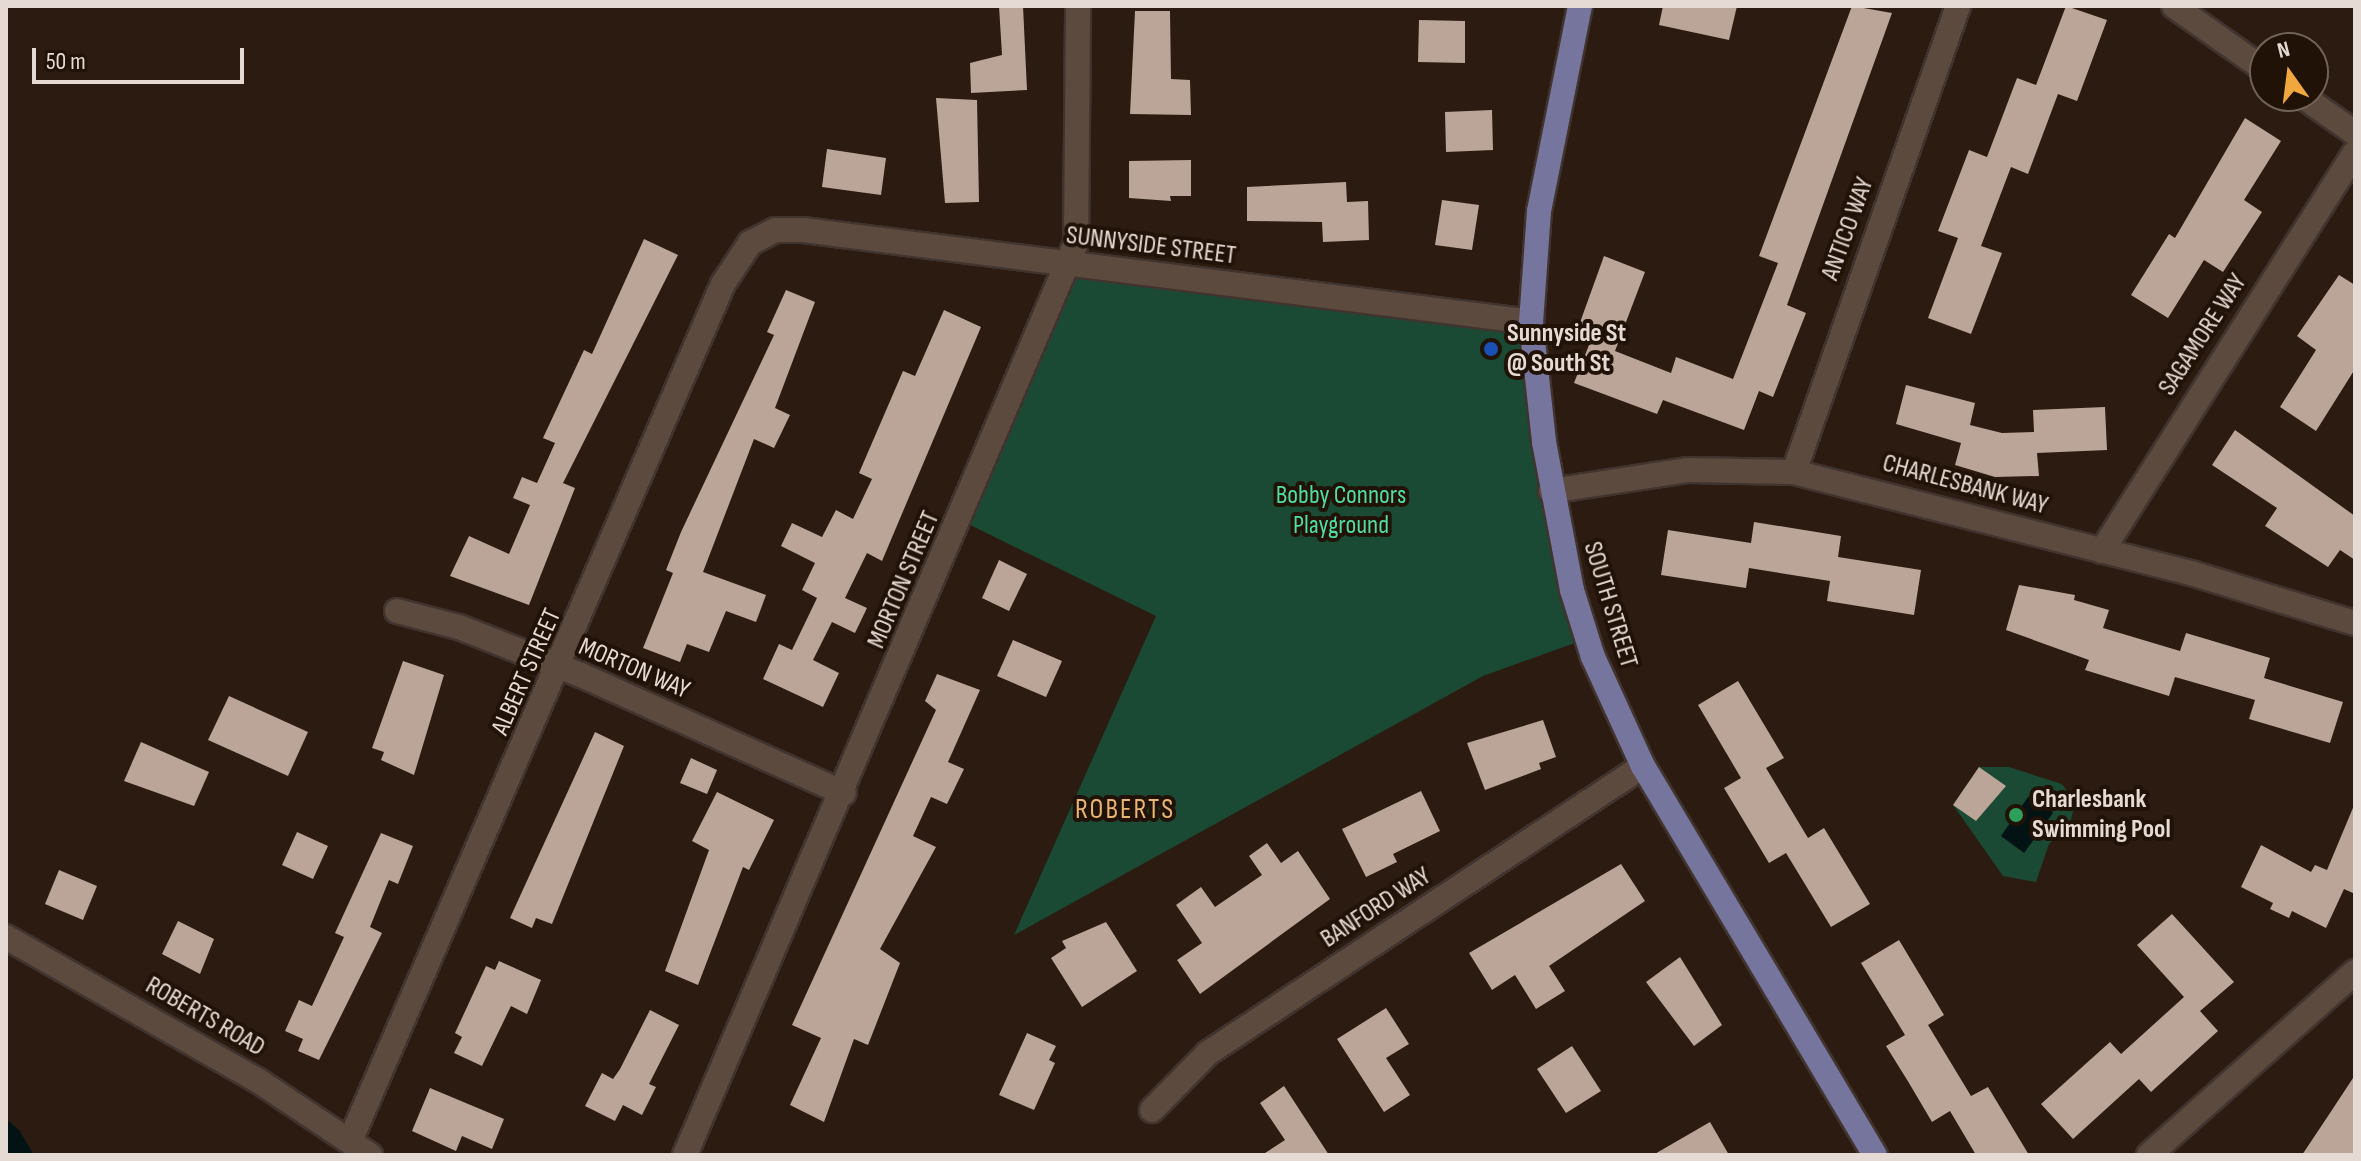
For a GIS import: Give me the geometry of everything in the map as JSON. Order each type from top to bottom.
[{"type":"main road","name":"SOUTH STREET","points":[[1580,6],[1541,197],[1531,322],[1551,491],[1586,639],[1643,766],[1875,1155]]},
{"type":"street","name":"MORTON STREET","points":[[685,1155],[844,793],[1067,265],[1080,215],[1078,6]]},
{"type":"street","name":"ANTICO WAY","points":[[1794,472],[1958,6]]},
{"type":"street","points":[[2174,6],[2249,59]]},
{"type":"street","points":[[2325,112],[2355,133]]},
{"type":"street","name":"SAGAMORE WAY","points":[[2102,551],[2355,152]]},
{"type":"street","name":"SUNNYSIDE STREET","points":[[764,234],[803,230],[1531,322]]},
{"type":"street","name":"ALBERT STREET","points":[[360,1148],[559,668],[723,284],[740,252],[764,234]]},
{"type":"street","name":"CHARLESBANK WAY","points":[[1551,491],[1688,470],[1794,472],[2102,551],[2355,623]]},
{"type":"street","name":"MORTON WAY","points":[[397,611],[459,627],[844,793]]},
{"type":"street","name":"BANFORD WAY","points":[[1152,1110],[1208,1053],[1643,766]]},
{"type":"street","name":"ROBERTS ROAD","points":[[6,937],[199,1045],[360,1148]]},
{"type":"street","points":[[2149,1155],[2355,972]]},
{"type":"green space","name":"Bobby Connors Playground","points":[[1067,265],[1531,322],[1586,639],[1483,676],[1014,935],[1156,616],[960,520]]},
{"type":"green space","name":"Charlesbank Swimming Pool","points":[[1979,767],[2009,767],[2062,784],[2075,802],[2070,825],[2049,844],[2036,882],[2003,876],[1953,805]]},
{"type":"shaded area","name":"Charlesbank Swimming Pool","points":[[2028,797],[2047,801],[2053,813],[2024,853],[2001,836]]},
{"type":"shaded area","points":[[6,1119],[19,1130],[34,1155],[6,1155]]},
{"type":"building","points":[[999,6],[1023,6],[1027,90],[971,93],[970,63],[1002,55]]},
{"type":"building","points":[[1663,6],[1737,6],[1729,40],[1659,25]]},
{"type":"building","points":[[1852,6],[1892,13],[1787,305],[1806,313],[1773,397],[1759,391],[1744,430],[1663,400],[1657,414],[1574,383],[1589,345],[1574,339],[1604,256],[1645,272],[1615,351],[1671,373],[1676,357],[1733,379],[1778,263],[1759,256]]},
{"type":"building","points":[[2066,6],[2107,20],[2077,101],[2058,94],[2028,174],[2011,167],[1981,246],[2002,253],[1971,334],[1928,318],[1958,238],[1938,231],[1969,150],[1987,157],[2017,78],[2036,85]]},
{"type":"building","points":[[1135,11],[1170,11],[1171,79],[1190,80],[1191,115],[1130,114]]},
{"type":"building","points":[[1419,20],[1465,21],[1465,63],[1418,62]]},
{"type":"building","points":[[936,98],[977,100],[979,202],[945,203]]},
{"type":"building","points":[[1492,110],[1493,150],[1446,152],[1445,112]]},
{"type":"building","points":[[2245,118],[2281,141],[2244,200],[2262,212],[2223,272],[2204,260],[2168,318],[2131,295],[2169,234],[2175,238]]},
{"type":"building","points":[[827,149],[886,158],[881,195],[822,187]]},
{"type":"building","points":[[1191,160],[1191,196],[1170,196],[1171,201],[1129,198],[1129,161]]},
{"type":"building","points":[[1346,182],[1347,202],[1368,201],[1369,240],[1323,242],[1322,222],[1247,221],[1247,187]]},
{"type":"building","points":[[1442,200],[1479,205],[1472,250],[1435,245]]},
{"type":"building","points":[[644,239],[678,255],[563,483],[575,488],[529,605],[450,576],[469,536],[509,554],[530,505],[513,498],[522,477],[537,483],[555,443],[543,438],[584,350],[592,354]]},
{"type":"building","points":[[2339,275],[2355,285],[2355,369],[2316,431],[2280,407],[2316,350],[2297,336]]},
{"type":"building","points":[[786,290],[815,302],[775,408],[790,415],[774,448],[754,439],[703,572],[766,595],[756,622],[726,611],[709,652],[687,644],[680,662],[643,648],[673,573],[666,570],[681,532],[774,335],[767,332]]},
{"type":"building","points":[[944,310],[981,327],[882,561],[867,553],[845,598],[867,608],[855,633],[832,622],[813,660],[839,673],[823,707],[763,679],[779,644],[792,650],[817,598],[802,590],[815,563],[781,546],[792,523],[822,537],[836,510],[853,519],[872,479],[859,473],[903,371],[915,376]]},
{"type":"building","points":[[1906,385],[1975,403],[1970,425],[2002,433],[2034,432],[2033,410],[2105,407],[2107,450],[2037,453],[2039,476],[1995,477],[1955,465],[1961,443],[1896,424]]},
{"type":"building","points":[[2235,430],[2355,516],[2355,560],[2340,550],[2328,567],[2265,526],[2277,508],[2212,465]]},
{"type":"building","points":[[1754,522],[1841,536],[1838,557],[1921,570],[1914,615],[1827,601],[1830,581],[1749,568],[1746,588],[1661,575],[1668,530],[1751,543]]},
{"type":"building","points":[[999,560],[1027,574],[1009,611],[982,598]]},
{"type":"building","points":[[2019,585],[2075,595],[2074,600],[2109,610],[2103,628],[2180,651],[2186,633],[2270,658],[2264,678],[2343,702],[2330,743],[2249,719],[2255,700],[2175,677],[2169,696],[2085,670],[2089,660],[2006,630]]},
{"type":"building","points":[[1013,640],[1062,661],[1046,697],[997,676]]},
{"type":"building","points":[[403,661],[444,675],[414,775],[381,760],[384,752],[372,748]]},
{"type":"building","points":[[937,674],[980,690],[948,762],[964,769],[947,804],[931,797],[913,836],[936,847],[880,949],[900,963],[868,1045],[854,1039],[824,1122],[790,1105],[821,1038],[792,1025],[936,710],[925,701]]},
{"type":"building","points":[[1738,681],[1784,758],[1766,768],[1808,838],[1824,828],[1870,904],[1831,927],[1786,853],[1769,863],[1724,788],[1741,778],[1698,705]]},
{"type":"building","points":[[229,696],[308,732],[288,776],[208,740]]},
{"type":"building","points":[[1543,720],[1556,757],[1539,763],[1541,769],[1485,790],[1467,743]]},
{"type":"building","points":[[595,732],[624,746],[552,924],[536,918],[532,928],[510,918]]},
{"type":"building","points":[[141,742],[209,772],[194,806],[124,781]]},
{"type":"building","points":[[691,758],[717,770],[707,794],[680,783]]},
{"type":"building","points":[[1979,767],[2006,786],[1976,821],[1953,805]]},
{"type":"building","points":[[1421,791],[1440,831],[1393,854],[1397,862],[1366,877],[1342,829]]},
{"type":"building","points":[[717,792],[774,820],[749,870],[743,867],[698,985],[665,971],[709,850],[692,841]]},
{"type":"building","points":[[2355,803],[2355,894],[2344,889],[2326,928],[2292,911],[2289,918],[2270,909],[2273,903],[2241,887],[2261,845],[2311,872],[2315,865],[2327,870]]},
{"type":"building","points":[[297,832],[328,846],[313,879],[282,865]]},
{"type":"building","points":[[381,833],[413,846],[398,884],[389,880],[370,927],[382,933],[319,1060],[298,1051],[303,1039],[285,1031],[299,1000],[312,1006],[344,937],[335,933]]},
{"type":"building","points":[[1267,843],[1281,863],[1298,851],[1330,899],[1200,994],[1177,960],[1202,943],[1176,905],[1201,887],[1215,907],[1262,875],[1249,856]]},
{"type":"building","points":[[1621,864],[1645,901],[1549,966],[1565,991],[1536,1009],[1515,975],[1492,990],[1469,953]]},
{"type":"building","points":[[59,870],[97,886],[83,920],[45,904]]},
{"type":"building","points":[[2172,914],[2234,982],[2200,1011],[2218,1031],[2151,1092],[2139,1079],[2073,1139],[2041,1104],[2110,1042],[2121,1054],[2184,997],[2137,945]]},
{"type":"building","points":[[178,921],[214,939],[200,974],[162,954]]},
{"type":"building","points":[[1106,922],[1137,971],[1082,1007],[1051,958],[1066,948],[1062,941]]},
{"type":"building","points":[[1899,940],[1944,1015],[1928,1025],[1971,1096],[1988,1087],[2029,1155],[1976,1155],[1950,1111],[1932,1122],[1886,1046],[1905,1035],[1861,963]]},
{"type":"building","points":[[1680,957],[1722,1025],[1694,1046],[1646,982]]},
{"type":"building","points":[[499,961],[541,980],[527,1014],[511,1006],[482,1066],[454,1053],[462,1037],[455,1033],[486,966],[495,970]]},
{"type":"building","points":[[1386,1008],[1409,1044],[1386,1058],[1410,1095],[1384,1112],[1337,1039]]},
{"type":"building","points":[[650,1010],[679,1025],[649,1084],[656,1087],[642,1115],[623,1105],[615,1121],[585,1106],[602,1073],[613,1079],[620,1069]]},
{"type":"building","points":[[1027,1033],[1056,1046],[1049,1060],[1055,1063],[1034,1110],[999,1095]]},
{"type":"building","points":[[1572,1046],[1601,1091],[1566,1113],[1537,1069]]},
{"type":"building","points":[[2355,1075],[2355,1155],[2302,1155],[2330,1113]]},
{"type":"building","points":[[1284,1086],[1329,1155],[1262,1155],[1285,1140],[1260,1103]]},
{"type":"building","points":[[430,1088],[504,1119],[492,1149],[462,1136],[456,1151],[412,1131]]},
{"type":"building","points":[[1710,1122],[1729,1155],[1653,1155]]},
{"type":"place","name":"Sunnyside St @ South St","points":[[1491,349]]},
{"type":"place","name":"Charlesbank Swimming Pool","points":[[2016,815]]},
{"type":"district","name":"ROBERTS","points":[[1125,810]]}]
